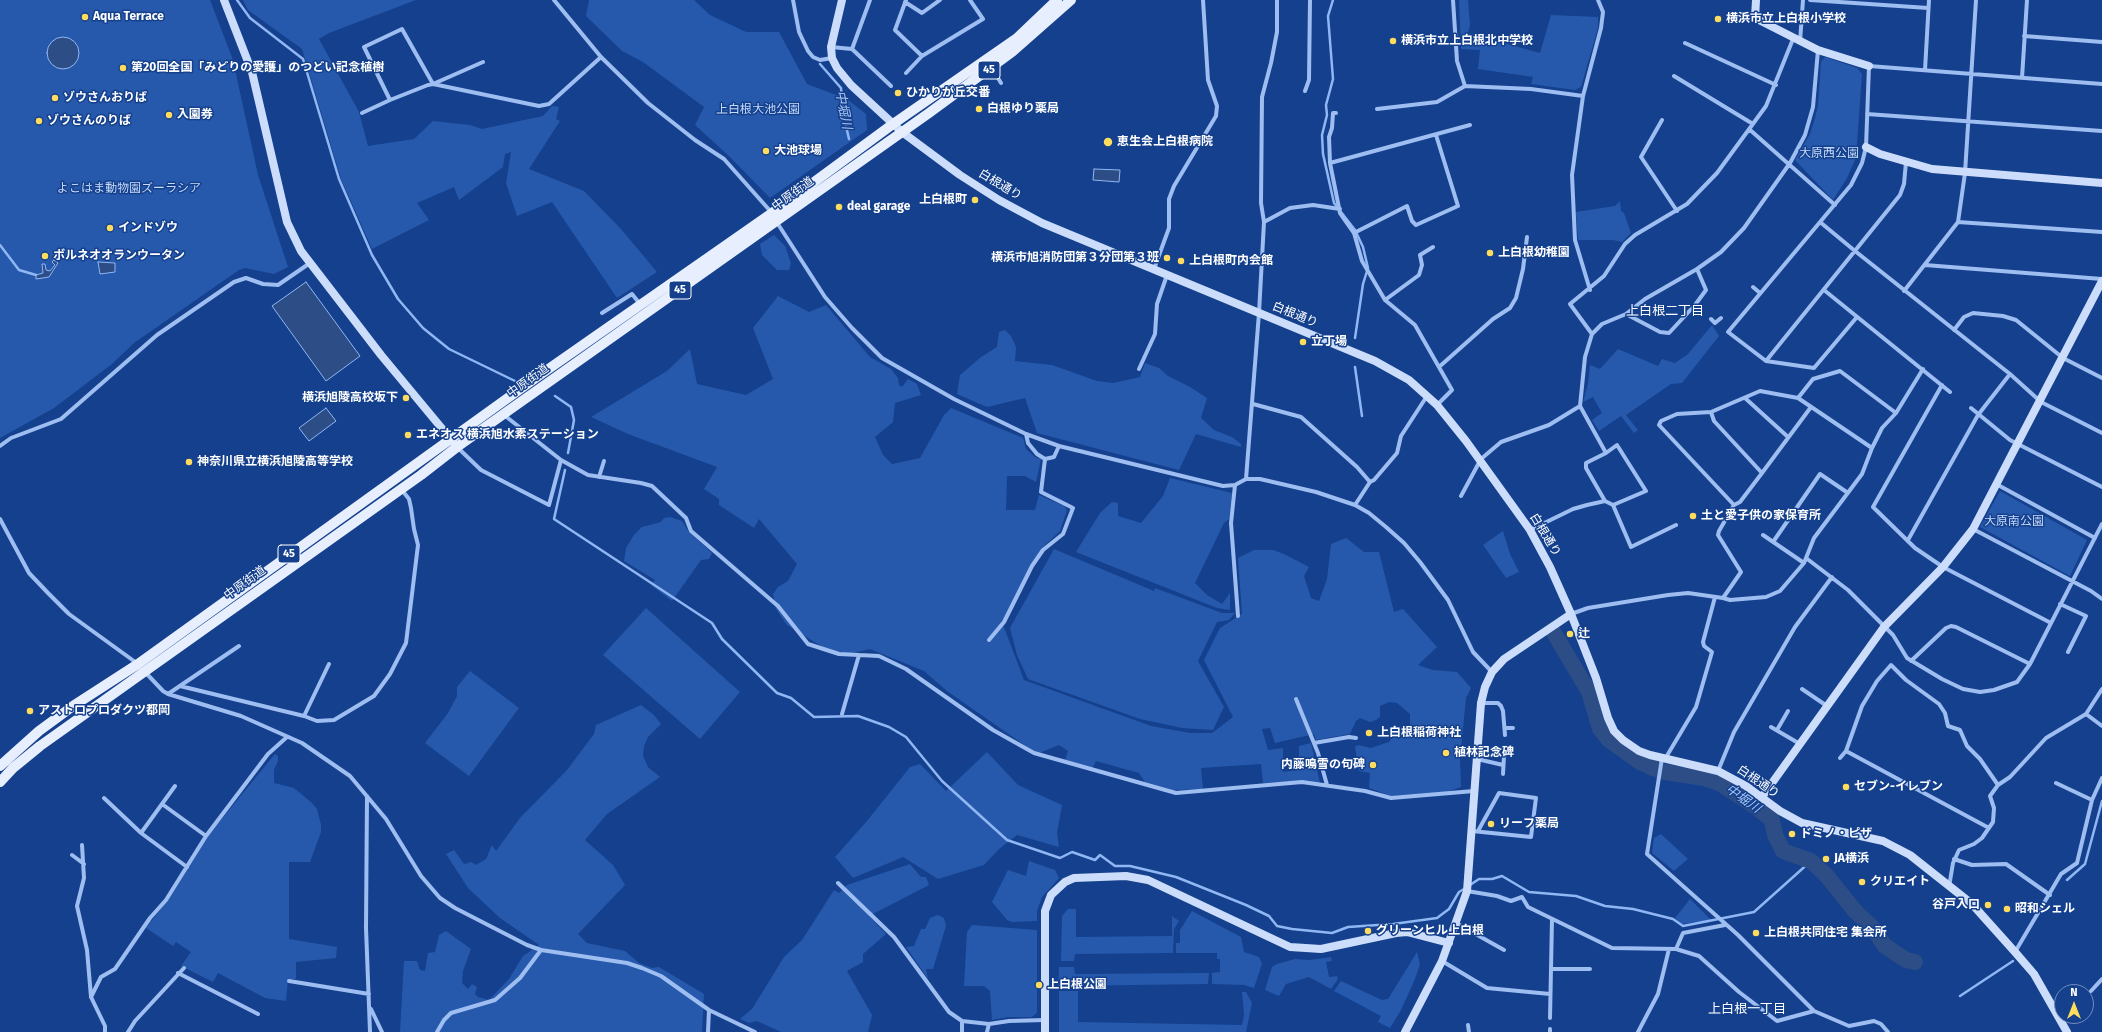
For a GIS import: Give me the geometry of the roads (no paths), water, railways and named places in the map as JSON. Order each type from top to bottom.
[{"type":"main road","name":"中原街道","points":[[0,782],[13,768],[40,746],[143,674],[401,488],[453,443],[504,415],[774,218],[893,124],[1017,38],[1057,0]]},
{"type":"main road","name":"中原街道","points":[[0,766],[39,731],[453,443],[640,305],[774,218],[902,132],[1012,52],[1071,0]]},
{"type":"street","points":[[224,0],[252,72],[287,222],[301,251],[453,443],[481,470],[549,505],[561,460]]},
{"type":"street","points":[[554,0],[601,57],[648,103],[695,140],[724,159],[774,218],[825,297],[852,328],[882,358],[954,399],[1026,434],[1059,446],[1224,486],[1235,485],[1246,479],[1260,479],[1295,487],[1355,505],[1369,513],[1386,527],[1404,543],[1420,562],[1448,600],[1473,652],[1492,672]]},
{"type":"street","points":[[793,0],[799,32],[808,51],[813,57],[820,60],[832,58],[832,47],[842,0]]},
{"type":"street","points":[[852,49],[870,0]]},
{"type":"street","points":[[922,56],[895,30],[906,1],[922,13],[940,0]]},
{"type":"street","points":[[906,73],[922,56],[983,19],[970,0]]},
{"type":"street","points":[[1154,270],[1169,228],[1169,199],[1174,186],[1216,116],[1217,106],[1208,80],[1204,0]]},
{"type":"street","points":[[1246,479],[1253,404],[1264,222],[1260,203],[1262,97],[1277,32],[1277,0]]},
{"type":"street","points":[[1305,91],[1309,80],[1310,0]]},
{"type":"street","points":[[1453,0],[1457,61],[1465,86]]},
{"type":"street","points":[[1590,290],[1575,240],[1572,175],[1583,96],[1601,28],[1603,12],[1598,0]]},
{"type":"street","points":[[1756,0],[1755,18],[1797,41],[1818,50],[1869,66],[2102,84]]},
{"type":"street","points":[[1592,334],[1570,304],[1590,290],[1604,276],[1625,244],[1635,235],[1687,204],[1717,173],[1766,106],[1797,41],[1804,0]]},
{"type":"street","points":[[1810,0],[1928,8]]},
{"type":"street","points":[[1925,70],[1929,0]]},
{"type":"street","points":[[1904,290],[1926,265],[1958,222],[1965,173],[1976,0]]},
{"type":"street","points":[[2022,78],[2027,0]]},
{"type":"street","points":[[390,100],[364,47],[402,29],[433,84],[539,106],[549,104],[601,57]]},
{"type":"street","points":[[2024,36],[2102,42]]},
{"type":"street","points":[[1685,43],[1776,85]]},
{"type":"street","points":[[832,47],[852,49],[891,86]]},
{"type":"street","points":[[1606,453],[1580,406],[1585,357],[1592,334],[1602,324],[1626,314],[1646,299],[1697,269],[1721,252],[1744,228],[1790,163],[1805,134],[1813,107],[1818,50]]},
{"type":"street","name":"白根通り","points":[[832,58],[837,68],[851,85],[902,132],[960,175],[1005,203],[1042,223],[1375,361],[1409,380],[1438,405],[1481,459],[1530,530],[1550,567],[1572,614],[1596,678],[1608,718],[1614,731],[1623,740],[1639,751],[1664,759],[1718,771],[1739,782],[1780,811],[1802,823],[1883,841],[1910,855],[1972,904],[2015,952],[2034,974],[2067,1032]]},
{"type":"street","points":[[362,113],[483,62]]},
{"type":"street","points":[[1857,317],[1814,368],[1766,361],[1728,332],[1851,185],[1862,163],[1866,148],[1869,66]]},
{"type":"street","points":[[992,67],[1001,83]]},
{"type":"street","points":[[1674,76],[1753,124]]},
{"type":"street","points":[[1377,109],[1437,102],[1465,86],[1531,89],[1583,96]]},
{"type":"street","points":[[1336,113],[1332,113],[1332,128],[1328,137],[1330,163],[1340,213],[1354,233],[1362,261],[1385,300],[1415,325],[1452,390],[1438,405]]},
{"type":"street","points":[[1867,114],[2102,132]]},
{"type":"street","points":[[1662,120],[1641,157],[1677,211]]},
{"type":"street","points":[[1330,163],[1470,125]]},
{"type":"street","points":[[1749,129],[1790,163],[1835,205]]},
{"type":"street","points":[[1354,233],[1383,217],[1408,206],[1412,221],[1416,225],[1458,206],[1436,135]]},
{"type":"street","points":[[1866,148],[1880,154],[1932,169],[1965,173],[2102,183]]},
{"type":"street","points":[[1766,361],[1900,195],[1904,184],[1906,162]]},
{"type":"street","points":[[1264,222],[1290,208],[1313,205],[1340,209]]},
{"type":"street","points":[[1820,222],[1855,252],[2010,374],[2041,402],[2102,433]]},
{"type":"street","points":[[1958,222],[2102,232]]},
{"type":"street","points":[[1439,367],[1492,319],[1510,308],[1518,290],[1527,237]]},
{"type":"street","points":[[1385,300],[1419,275],[1422,265],[1420,255],[1433,247]]},
{"type":"street","points":[[0,446],[11,438],[61,419],[157,335],[234,282],[246,278],[263,284],[278,285],[310,263]]},
{"type":"street","points":[[1762,797],[1884,627],[1943,567],[1974,529],[2041,402],[2102,280],[1926,265]]},
{"type":"street","points":[[1626,314],[1660,332],[1669,333],[1695,305],[1706,290],[1697,269]]},
{"type":"street","points":[[1139,369],[1155,334],[1157,304],[1167,275]]},
{"type":"street","points":[[1753,287],[1760,293]]},
{"type":"street","points":[[1824,290],[1950,392]]},
{"type":"street","points":[[602,314],[632,294],[640,305]]},
{"type":"street","points":[[1695,305],[1700,310]]},
{"type":"street","points":[[1954,330],[1964,316],[1973,313],[2003,316],[2016,320],[2063,358],[2102,378]]},
{"type":"street","points":[[1711,319],[1715,323],[1721,318]]},
{"type":"street","points":[[1405,1032],[1442,961],[1467,891],[1475,831],[1474,791],[1481,702],[1485,687],[1492,672],[1504,659],[1523,644],[1572,614],[1588,608],[1688,593],[1730,600],[1766,597],[1780,591],[1804,563],[1814,538],[1862,474],[1882,428],[1896,413],[1923,369]]},
{"type":"street","points":[[1798,398],[1813,379],[1840,371],[1896,413]]},
{"type":"street","points":[[1908,540],[1978,415],[2010,374]]},
{"type":"street","points":[[1942,385],[1873,507],[1915,548],[1943,567],[2051,623]]},
{"type":"street","points":[[1734,506],[1659,425],[1661,421],[1677,414],[1711,412],[1760,392],[1798,398],[1872,448]]},
{"type":"street","points":[[1355,505],[1370,482],[1374,480],[1397,453],[1401,436],[1427,396]]},
{"type":"street","points":[[1745,398],[1788,437]]},
{"type":"street","points":[[1253,404],[1301,417],[1357,467],[1370,482]]},
{"type":"street","points":[[1461,496],[1481,459],[1501,442],[1549,425],[1580,406]]},
{"type":"street","points":[[1723,598],[1741,572],[1718,535],[1734,506],[1740,502],[1811,407]]},
{"type":"street","points":[[1971,408],[1978,415],[2018,444],[2102,487]]},
{"type":"street","points":[[1711,412],[1714,421],[1762,473]]},
{"type":"street","points":[[504,415],[561,460],[579,472],[652,486],[686,518],[691,531],[729,562],[752,586],[778,606],[808,644],[839,654],[879,656],[906,669],[993,730],[1034,753],[1176,792],[1302,782],[1365,791],[1391,798],[1474,791]]},
{"type":"street","points":[[1026,434],[1028,444],[1037,454],[1045,459],[1054,457],[1059,446]]},
{"type":"street","points":[[1613,505],[1646,491],[1617,445],[1606,453],[1586,463],[1586,468],[1605,501],[1613,505],[1631,547],[1676,525]]},
{"type":"street","points":[[989,640],[1004,622],[1032,566],[1043,550],[1063,534],[1073,508],[1041,492],[1045,459]]},
{"type":"street","points":[[599,477],[604,461]]},
{"type":"street","points":[[1773,542],[1820,474],[1848,493]]},
{"type":"street","points":[[1235,485],[1231,523],[1238,616]]},
{"type":"street","points":[[1998,485],[2095,538]]},
{"type":"street","points":[[180,686],[304,716],[317,721],[334,720],[374,696],[390,674],[406,643],[418,545],[412,508],[409,499],[401,488]]},
{"type":"street","points":[[1530,530],[1573,509],[1605,501]]},
{"type":"street","points":[[0,519],[28,573],[69,614],[162,691],[241,716],[302,743],[350,776],[386,819],[420,876],[440,898],[455,908],[527,945],[541,950],[627,963],[661,976],[709,1010],[755,1032]]},
{"type":"street","points":[[1806,558],[1848,590],[1893,635],[1907,658],[1942,679],[1963,689],[1980,692],[2000,688],[2017,682],[2030,664],[2102,524]]},
{"type":"street","points":[[1974,529],[2091,591],[2102,599]]},
{"type":"street","points":[[1763,535],[1804,563]]},
{"type":"street","points":[[1718,771],[1734,732],[1795,627],[1832,577]]},
{"type":"street","points":[[1715,598],[1702,642],[1704,646],[1712,652],[1696,707],[1664,759],[1647,854],[1717,917],[1814,1011],[1849,1026],[1874,1022],[1881,1024],[1888,1032]]},
{"type":"street","points":[[2060,604],[2086,616],[2068,652]]},
{"type":"street","points":[[1911,661],[1946,628],[1951,626],[1956,627],[2030,664]]},
{"type":"street","points":[[168,694],[239,646]]},
{"type":"street","points":[[842,714],[859,655]]},
{"type":"street","points":[[304,716],[328,664]]},
{"type":"street","points":[[1840,758],[1846,751],[1862,706],[1877,681],[1891,664],[1906,680],[1939,704],[1945,713],[1948,726],[1960,730],[1967,746],[1980,759],[1998,785]]},
{"type":"street","points":[[1802,689],[1828,706]]},
{"type":"street","points":[[1949,887],[1954,859],[1958,850],[1974,844],[1982,838],[1989,828],[1994,815],[1990,796],[1998,785],[2010,777],[2046,738],[2086,714],[2102,690]]},
{"type":"street","points":[[1296,699],[1314,743],[1327,785]]},
{"type":"street","points":[[1481,702],[1498,703],[1501,706],[1505,735]]},
{"type":"street","points":[[1777,730],[1788,711]]},
{"type":"street","points":[[2086,714],[2102,726]]},
{"type":"street","points":[[1771,727],[1800,744]]},
{"type":"street","points":[[1505,728],[1513,728]]},
{"type":"street","points":[[91,997],[101,977],[115,969],[150,918],[166,900],[206,836],[268,754],[288,737]]},
{"type":"street","points":[[1314,743],[1349,737],[1356,738]]},
{"type":"street","points":[[1846,751],[1989,828]]},
{"type":"street","points":[[1503,774],[1504,756]]},
{"type":"street","points":[[1477,759],[1503,765]]},
{"type":"street","points":[[2015,952],[2062,874],[2077,863],[2092,800],[2102,778]]},
{"type":"street","points":[[2056,783],[2092,800]]},
{"type":"street","points":[[141,833],[175,786]]},
{"type":"street","points":[[1499,793],[1536,798],[1531,837],[1475,831],[1499,793]]},
{"type":"street","points":[[367,795],[366,928],[370,1032]]},
{"type":"street","points":[[104,798],[141,833],[187,867]]},
{"type":"street","points":[[162,804],[206,836]]},
{"type":"street","points":[[82,845],[84,878],[77,906],[87,950],[91,997],[105,1026],[105,1032]]},
{"type":"street","points":[[72,856],[84,864]]},
{"type":"street","points":[[1954,859],[1972,865],[2006,864],[2050,894]]},
{"type":"street","points":[[1045,1032],[1045,911],[1047,903],[1057,888],[1074,878],[1126,876],[1148,880],[1290,947],[1321,949],[1396,932],[1407,932],[1449,943]]},
{"type":"street","points":[[838,883],[894,937],[949,1012],[962,1021],[989,1024],[1009,1021],[1045,1020]]},
{"type":"street","points":[[1467,891],[1497,896],[1511,901],[1522,897],[1528,906],[1612,948],[1676,949],[1699,956],[1739,992],[1777,1022],[1814,1011]]},
{"type":"street","points":[[1550,1018],[1552,919]]},
{"type":"street","points":[[1456,923],[1504,950]]},
{"type":"street","points":[[1676,949],[1683,933],[1725,925]]},
{"type":"street","points":[[1638,1032],[1658,994],[1669,949]]},
{"type":"street","points":[[437,1032],[444,1020],[451,1013],[495,1000],[520,978],[541,950]]},
{"type":"street","points":[[1442,961],[1487,988],[1550,994]]},
{"type":"street","points":[[128,1032],[135,1021],[184,968]]},
{"type":"street","points":[[1551,970],[1590,969]]},
{"type":"street","points":[[178,973],[258,1014]]},
{"type":"street","points":[[2094,988],[2102,979]]},
{"type":"street","points":[[289,982],[369,994]]},
{"type":"street","points":[[370,1008],[382,1032]]},
{"type":"street","points":[[708,1032],[709,1010]]},
{"type":"street","points":[[962,1021],[962,1032]]},
{"type":"street","points":[[988,1032],[989,1024]]},
{"type":"street","points":[[1468,1025],[1469,1032]]},
{"type":"waterway","points":[[237,0],[250,18],[303,59],[339,179],[372,255],[398,299],[423,328],[449,349],[515,381]]},
{"type":"waterway","points":[[1333,0],[1328,16],[1333,79],[1326,105],[1327,115],[1322,135],[1323,154],[1334,203],[1355,230],[1363,247],[1368,268],[1363,284],[1355,338]]},
{"type":"waterway","name":"中堀川","points":[[820,64],[841,88],[843,113],[849,139]]},
{"type":"waterway","points":[[0,245],[19,270],[36,275]]},
{"type":"waterway","points":[[1355,367],[1362,416]]},
{"type":"waterway","points":[[555,396],[571,407],[574,420],[568,453]]},
{"type":"waterway","points":[[565,470],[554,519],[712,623],[722,639],[777,693],[791,698],[814,717],[858,716],[889,727],[906,737],[942,781],[1007,840],[1060,858],[1072,852],[1095,860],[1100,855],[1115,866],[1130,866],[1176,877],[1246,905],[1269,916],[1277,926],[1292,929],[1332,933],[1348,927],[1393,924],[1437,918],[1449,909],[1459,892],[1464,889]]},
{"type":"waterway","name":"中堀川","points":[[1554,633],[1589,692],[1600,729],[1609,740],[1640,762],[1653,768],[1665,772],[1704,778],[1721,784],[1756,807],[1772,820],[1775,835],[1783,851],[1811,861],[1826,875],[1855,911],[1872,927],[1885,946],[1906,960],[1915,962]]},
{"type":"waterway","points":[[2067,880],[2085,864],[2102,801]]},
{"type":"waterway","points":[[1470,885],[1479,879],[1492,879],[1502,876],[1529,892],[1576,896],[1605,906],[1633,909],[1673,919],[1683,926],[1754,912],[1811,861]]},
{"type":"waterway","points":[[1960,996],[2013,961]]},
{"type":"place","name":"Aqua Terrace","points":[[85,17]]},
{"type":"place","name":"横浜市立上白根小学校","points":[[1718,19]]},
{"type":"place","name":"横浜市立上白根北中学校","points":[[1393,41]]},
{"type":"place","name":"第20回全国「みどりの愛護」のつどい記念植樹","points":[[123,68]]},
{"type":"place","name":"ひかりが丘交番","points":[[898,93]]},
{"type":"place","name":"ゾウさんおりば","points":[[55,98]]},
{"type":"place","name":"白根ゆり薬局","points":[[979,109]]},
{"type":"place","name":"入園券","points":[[169,115]]},
{"type":"place","name":"ゾウさんのりば","points":[[39,121]]},
{"type":"place","name":"恵生会上白根病院","points":[[1108,142]]},
{"type":"place","name":"大池球場","points":[[766,151]]},
{"type":"place","name":"上白根町","points":[[975,200]]},
{"type":"place","name":"deal garage","points":[[839,207]]},
{"type":"place","name":"インドゾウ","points":[[110,228]]},
{"type":"place","name":"上白根幼稚園","points":[[1490,253]]},
{"type":"place","name":"ボルネオオランウータン","points":[[45,256]]},
{"type":"place","name":"横浜市旭消防団第３分団第３班","points":[[1167,258]]},
{"type":"place","name":"上白根町内会館","points":[[1181,261]]},
{"type":"place","name":"立丁場","points":[[1303,342]]},
{"type":"place","name":"横浜旭陵高校坂下","points":[[406,398]]},
{"type":"place","name":"エネオス 横浜旭水素ステーション","points":[[408,435]]},
{"type":"place","name":"神奈川県立横浜旭陵高等学校","points":[[189,462]]},
{"type":"place","name":"土と愛子供の家保育所","points":[[1693,516]]},
{"type":"place","name":"辻","points":[[1570,634]]},
{"type":"place","name":"アストロプロダクツ都岡","points":[[30,711]]},
{"type":"place","name":"上白根稲荷神社","points":[[1369,733]]},
{"type":"place","name":"植林記念碑","points":[[1446,753]]},
{"type":"place","name":"内藤鳴雪の句碑","points":[[1373,765]]},
{"type":"place","name":"セブン-イレブン","points":[[1846,787]]},
{"type":"place","name":"リーフ薬局","points":[[1491,824]]},
{"type":"place","name":"ドミノ・ピザ","points":[[1792,834]]},
{"type":"place","name":"JA横浜","points":[[1826,859]]},
{"type":"place","name":"クリエイト","points":[[1862,882]]},
{"type":"place","name":"谷戸入口","points":[[1988,905]]},
{"type":"place","name":"昭和シェル","points":[[2007,909]]},
{"type":"place","name":"グリーンヒル上白根","points":[[1368,931]]},
{"type":"place","name":"上白根共同住宅 集会所","points":[[1756,933]]},
{"type":"place","name":"上白根公園","points":[[1039,985]]},
{"type":"district","name":"上白根二丁目","points":[[1665,311]]},
{"type":"district","name":"上白根一丁目","points":[[1747,1009]]},
{"type":"park label","name":"上白根大池公園","points":[[758,110]]},
{"type":"park label","name":"大原西公園","points":[[1829,154]]},
{"type":"park label","name":"よこはま動物園ズーラシア","points":[[129,189]]},
{"type":"park label","name":"大原南公園","points":[[2014,522]]}]
